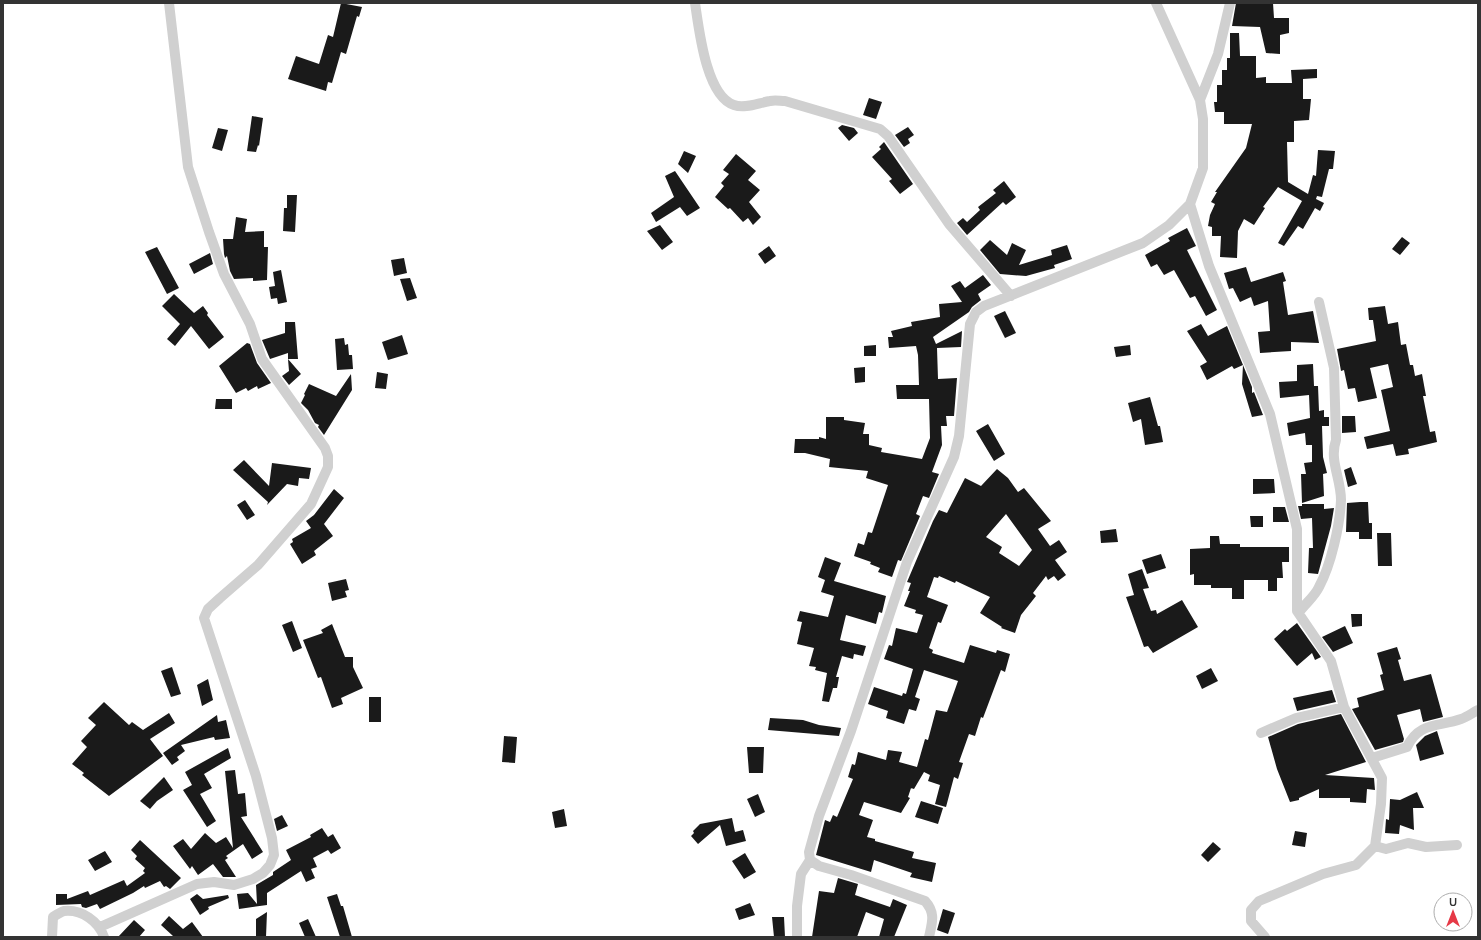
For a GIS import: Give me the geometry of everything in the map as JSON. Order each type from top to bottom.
[{"type":"street","points":[[100,927],[197,884],[214,882],[234,885],[253,879],[263,873],[270,865],[274,855],[256,776],[204,618],[208,609],[258,565],[311,504],[328,467],[328,456],[325,448],[262,359],[250,324],[224,274],[209,232],[188,167],[169,3]]},
{"type":"street","points":[[695,3],[701,38],[714,88],[722,99],[733,105],[742,107],[772,100],[785,101],[880,129],[888,136],[949,224],[1011,296]]},
{"type":"street","points":[[797,937],[797,906],[801,874],[810,860],[809,852],[819,816],[852,731],[907,562],[954,457],[959,436],[970,324],[976,312],[984,306],[1143,243],[1169,225],[1190,204],[1203,168],[1203,119],[1200,100],[1156,3]]},
{"type":"street","points":[[1200,100],[1218,54],[1230,3]]},
{"type":"street","points":[[1190,204],[1209,266],[1270,414],[1297,529],[1297,611],[1331,661],[1344,707],[1382,778],[1381,804],[1375,846],[1356,865],[1323,874],[1259,901],[1251,910],[1251,921],[1265,937]]},
{"type":"street","points":[[1297,611],[1300,611],[1319,587],[1331,553],[1341,500],[1333,460],[1333,448],[1336,440],[1334,368],[1319,302]]},
{"type":"street","points":[[1261,733],[1296,718],[1344,707]]},
{"type":"street","points":[[1372,758],[1407,747],[1416,732],[1430,726],[1461,719],[1478,710]]},
{"type":"street","points":[[1375,846],[1386,849],[1408,843],[1426,847],[1457,845]]},
{"type":"street","points":[[810,860],[819,866],[851,875],[925,901],[930,907],[933,920],[929,937]]},
{"type":"street","points":[[52,937],[53,917],[64,911],[78,913],[100,927],[104,937]]},
{"type":"building","points":[[341,3],[362,7],[359,17],[357,16],[346,54],[341,52],[332,83],[328,82],[326,91],[288,79],[296,56],[319,64],[328,35],[333,37]]},
{"type":"building","points":[[1236,3],[1273,3],[1274,18],[1289,18],[1289,33],[1280,35],[1280,54],[1266,53],[1260,27],[1232,26]]},
{"type":"building","points":[[1230,33],[1239,33],[1240,56],[1256,56],[1256,78],[1266,77],[1266,83],[1292,83],[1291,70],[1317,69],[1317,78],[1303,79],[1303,99],[1311,99],[1309,120],[1294,121],[1294,142],[1287,142],[1288,182],[1308,194],[1313,175],[1316,176],[1318,150],[1335,151],[1333,169],[1329,169],[1322,197],[1317,196],[1316,199],[1324,203],[1320,211],[1315,208],[1303,229],[1298,226],[1284,246],[1278,243],[1302,201],[1278,187],[1263,207],[1265,208],[1254,225],[1244,219],[1238,231],[1237,258],[1220,257],[1221,236],[1212,236],[1212,227],[1208,226],[1210,215],[1215,204],[1211,202],[1217,192],[1215,192],[1246,148],[1252,124],[1224,124],[1224,112],[1215,112],[1214,102],[1217,102],[1217,85],[1222,85],[1222,70],[1227,70],[1227,58],[1230,58]]},
{"type":"building","points":[[869,98],[882,102],[876,119],[863,115]]},
{"type":"building","points":[[252,116],[263,118],[259,146],[258,145],[256,152],[247,151]]},
{"type":"building","points":[[842,125],[854,128],[858,133],[849,141],[838,128]]},
{"type":"building","points":[[908,127],[914,135],[908,139],[910,143],[904,147],[895,135]]},
{"type":"building","points":[[218,128],[228,130],[222,151],[212,148]]},
{"type":"building","points":[[884,142],[913,184],[900,194],[889,181],[892,179],[872,157],[881,149],[879,147]]},
{"type":"building","points":[[684,151],[696,156],[688,173],[678,164]]},
{"type":"building","points":[[736,154],[756,171],[748,180],[760,190],[749,202],[761,217],[753,225],[748,218],[743,222],[730,208],[728,209],[715,197],[724,186],[721,183],[729,174],[723,170]]},
{"type":"building","points":[[675,171],[700,208],[687,216],[680,207],[656,222],[651,213],[674,197],[665,176]]},
{"type":"building","points":[[1004,181],[1016,197],[1006,205],[1003,202],[967,235],[957,223],[963,218],[967,222],[980,210],[978,207],[996,193],[993,190]]},
{"type":"building","points":[[287,195],[297,195],[295,232],[283,231],[284,208],[287,208]]},
{"type":"building","points":[[236,217],[247,219],[245,232],[264,231],[264,247],[268,247],[267,280],[253,281],[253,278],[234,279],[230,271],[227,256],[225,258],[224,254],[223,239],[233,239]]},
{"type":"building","points":[[660,225],[673,242],[662,250],[647,231]]},
{"type":"building","points":[[1187,228],[1196,246],[1187,250],[1217,310],[1206,316],[1195,296],[1190,298],[1174,270],[1164,275],[1157,264],[1151,267],[1145,255],[1170,241],[1168,238]]},
{"type":"building","points":[[1402,237],[1410,243],[1400,255],[1392,249]]},
{"type":"building","points":[[990,240],[1007,255],[1012,243],[1026,250],[1019,265],[1052,255],[1051,250],[1067,245],[1072,259],[1054,265],[1055,268],[1026,276],[1000,274],[980,250]]},
{"type":"building","points":[[769,246],[776,256],[765,264],[758,254]]},
{"type":"building","points":[[157,247],[179,288],[167,294],[145,252]]},
{"type":"building","points":[[210,253],[213,264],[194,274],[189,264]]},
{"type":"building","points":[[404,258],[407,273],[394,276],[391,260]]},
{"type":"building","points":[[1246,267],[1251,282],[1283,272],[1286,281],[1283,282],[1288,315],[1313,311],[1319,343],[1291,342],[1291,351],[1260,353],[1258,332],[1270,331],[1268,301],[1254,306],[1251,297],[1240,302],[1233,288],[1229,289],[1224,273]]},
{"type":"building","points":[[281,270],[287,302],[278,304],[277,298],[271,299],[269,287],[275,286],[273,272]]},
{"type":"building","points":[[983,275],[991,285],[978,294],[981,300],[972,307],[969,312],[933,337],[936,344],[962,331],[961,347],[937,348],[938,379],[957,378],[954,416],[946,416],[947,426],[941,426],[942,445],[932,472],[939,474],[929,498],[923,496],[916,514],[920,516],[901,561],[898,560],[892,577],[878,572],[880,568],[870,564],[871,562],[854,556],[858,543],[864,545],[868,532],[872,533],[888,485],[866,478],[868,471],[829,467],[830,459],[805,453],[794,453],[795,439],[819,439],[819,437],[826,439],[826,417],[844,417],[844,420],[865,423],[863,434],[869,434],[869,445],[882,448],[881,452],[922,459],[930,438],[929,399],[897,399],[896,385],[919,385],[918,355],[916,346],[889,348],[888,337],[893,337],[891,331],[912,326],[911,322],[940,317],[939,304],[962,302],[951,286],[960,281],[965,288]]},
{"type":"building","points":[[410,278],[417,298],[407,301],[400,279]]},
{"type":"building","points":[[174,294],[194,313],[203,306],[208,313],[207,315],[224,337],[209,349],[191,326],[175,346],[167,339],[180,324],[162,306]]},
{"type":"building","points":[[1385,306],[1388,324],[1398,322],[1401,345],[1406,344],[1410,365],[1413,365],[1415,376],[1422,374],[1426,396],[1423,396],[1430,432],[1435,431],[1437,442],[1408,449],[1409,454],[1396,456],[1393,444],[1367,449],[1364,437],[1390,431],[1381,390],[1393,387],[1388,364],[1370,368],[1377,398],[1358,402],[1355,388],[1348,389],[1344,370],[1341,371],[1337,349],[1376,341],[1373,320],[1369,320],[1368,308]]},
{"type":"building","points":[[1005,311],[1016,333],[1005,338],[994,316]]},
{"type":"building","points":[[285,322],[295,322],[298,359],[288,359],[288,353],[270,359],[262,340],[285,333]]},
{"type":"building","points":[[1201,324],[1208,336],[1227,326],[1243,365],[1234,369],[1232,366],[1207,380],[1200,366],[1207,362],[1187,331]]},
{"type":"building","points":[[402,335],[408,354],[388,360],[382,342]]},
{"type":"building","points":[[344,338],[345,345],[348,344],[349,355],[352,355],[353,369],[337,370],[335,339]]},
{"type":"building","points":[[247,343],[250,344],[257,363],[271,383],[258,389],[257,386],[248,391],[246,388],[236,393],[219,366]]},
{"type":"building","points":[[876,345],[876,356],[864,356],[864,346]]},
{"type":"building","points":[[1130,345],[1131,355],[1116,357],[1114,347]]},
{"type":"building","points":[[288,359],[301,374],[289,385],[282,376],[289,371]]},
{"type":"building","points":[[1313,364],[1314,386],[1318,386],[1319,411],[1324,410],[1324,417],[1329,417],[1329,426],[1322,426],[1323,457],[1327,473],[1323,474],[1324,496],[1302,503],[1301,474],[1306,474],[1304,463],[1312,462],[1312,445],[1306,445],[1305,433],[1289,436],[1287,423],[1310,418],[1309,395],[1280,398],[1279,382],[1297,381],[1297,365]]},
{"type":"building","points":[[1243,365],[1252,387],[1252,393],[1254,392],[1263,415],[1252,417],[1242,384]]},
{"type":"building","points":[[865,367],[865,382],[855,383],[854,368]]},
{"type":"building","points":[[377,372],[388,374],[386,389],[375,388]]},
{"type":"building","points":[[351,374],[352,390],[324,435],[318,427],[319,425],[315,423],[308,410],[301,403],[305,395],[304,394],[309,384],[336,396]]},
{"type":"building","points":[[1150,397],[1158,426],[1160,426],[1163,442],[1145,445],[1141,419],[1133,422],[1128,403]]},
{"type":"building","points":[[216,399],[232,399],[232,409],[215,409]]},
{"type":"building","points":[[1342,416],[1355,416],[1356,432],[1342,433]]},
{"type":"building","points":[[988,424],[1005,454],[994,461],[976,431]]},
{"type":"building","points":[[244,460],[269,486],[272,463],[311,468],[309,479],[299,478],[298,486],[287,484],[267,505],[268,502],[233,470]]},
{"type":"building","points":[[1351,467],[1357,484],[1348,487],[1344,470]]},
{"type":"building","points":[[997,469],[1008,478],[1018,492],[1024,488],[1051,521],[1038,529],[1050,546],[1059,540],[1067,552],[1055,560],[1066,575],[1058,581],[1054,576],[1048,580],[1046,576],[1033,593],[1036,596],[1021,615],[1015,633],[1001,628],[1002,627],[980,613],[990,597],[956,581],[955,583],[939,576],[938,578],[934,577],[927,597],[948,605],[941,623],[938,622],[929,648],[933,650],[932,653],[964,663],[970,645],[996,653],[997,650],[1010,654],[1005,672],[1001,670],[983,718],[981,717],[975,736],[969,734],[959,762],[963,763],[958,779],[954,777],[946,807],[935,804],[940,785],[928,781],[930,775],[924,772],[914,789],[911,788],[908,797],[910,798],[901,813],[864,802],[859,815],[873,820],[867,837],[875,839],[875,841],[914,852],[912,858],[936,863],[932,882],[910,877],[912,873],[874,860],[871,872],[816,855],[825,820],[830,822],[833,815],[837,817],[853,779],[848,777],[852,764],[855,765],[858,752],[886,760],[888,750],[902,752],[899,762],[917,767],[925,739],[928,740],[936,710],[947,712],[958,681],[924,670],[915,697],[920,699],[916,711],[909,709],[904,724],[886,718],[888,711],[868,704],[874,687],[902,696],[903,693],[906,694],[913,669],[884,659],[889,645],[892,646],[896,628],[917,633],[923,615],[915,613],[916,610],[904,606],[910,591],[908,591],[911,583],[907,582],[939,510],[947,513],[965,478],[981,486]],"holes":[[[1006,514],[1032,550],[1019,566],[999,553],[1002,547],[986,537]]]},
{"type":"building","points":[[1253,479],[1274,479],[1275,493],[1253,494]]},
{"type":"building","points":[[334,489],[344,498],[324,524],[333,536],[314,551],[316,555],[302,564],[290,544],[293,542],[292,539],[311,528],[306,521],[314,515]]},
{"type":"building","points":[[245,500],[255,515],[247,520],[237,505]]},
{"type":"building","points":[[1368,502],[1369,523],[1372,523],[1372,539],[1359,539],[1359,532],[1346,532],[1347,503]]},
{"type":"building","points":[[1302,504],[1324,504],[1324,509],[1334,508],[1331,526],[1318,574],[1308,573],[1309,548],[1313,548],[1312,518],[1301,519],[1298,506],[1302,506]]},
{"type":"building","points":[[1273,507],[1285,507],[1289,522],[1273,522]]},
{"type":"building","points":[[1250,516],[1263,516],[1263,527],[1251,527]]},
{"type":"building","points":[[1116,529],[1118,542],[1101,543],[1100,531]]},
{"type":"building","points":[[1377,533],[1391,533],[1392,566],[1378,566]]},
{"type":"building","points":[[1210,536],[1219,536],[1220,544],[1240,544],[1240,547],[1289,547],[1289,562],[1282,562],[1283,578],[1277,578],[1277,591],[1268,591],[1268,580],[1244,580],[1244,599],[1232,599],[1232,588],[1211,588],[1211,585],[1194,585],[1194,574],[1190,575],[1190,549],[1210,548]]},
{"type":"building","points":[[1161,554],[1166,568],[1147,574],[1142,560]]},
{"type":"building","points":[[825,557],[841,563],[834,581],[886,596],[882,613],[879,612],[876,624],[846,615],[840,640],[866,646],[863,656],[854,654],[853,659],[842,656],[836,677],[839,677],[837,688],[833,688],[829,702],[822,701],[827,673],[815,670],[816,667],[809,666],[814,648],[797,644],[802,622],[797,621],[800,611],[828,617],[834,596],[821,592],[825,580],[818,577]]},
{"type":"building","points":[[1142,569],[1149,588],[1143,589],[1151,611],[1156,610],[1157,614],[1182,600],[1198,627],[1153,653],[1148,646],[1144,647],[1126,597],[1134,595],[1128,574]]},
{"type":"building","points":[[346,579],[349,590],[345,591],[347,597],[332,601],[328,583]]},
{"type":"building","points":[[1351,614],[1362,614],[1362,626],[1352,627]]},
{"type":"building","points":[[292,621],[302,648],[293,652],[282,625]]},
{"type":"building","points":[[1297,623],[1321,657],[1315,660],[1312,653],[1297,666],[1274,639],[1285,629],[1287,631]]},
{"type":"building","points":[[332,624],[345,657],[353,657],[353,667],[363,688],[341,698],[343,704],[332,708],[321,677],[318,678],[303,640],[323,633],[321,630]]},
{"type":"building","points":[[1345,626],[1353,643],[1333,652],[1322,637]]},
{"type":"building","points":[[1397,647],[1401,659],[1398,660],[1404,681],[1431,674],[1443,717],[1423,722],[1420,709],[1397,715],[1404,739],[1403,742],[1375,750],[1352,709],[1359,707],[1357,698],[1384,690],[1380,675],[1383,674],[1377,653]]},
{"type":"building","points":[[172,667],[181,694],[171,697],[161,671]]},
{"type":"building","points":[[1211,668],[1218,681],[1202,689],[1196,676]]},
{"type":"building","points":[[208,679],[213,700],[202,706],[197,685]]},
{"type":"building","points":[[1332,690],[1336,702],[1297,711],[1293,698]]},
{"type":"building","points":[[369,697],[381,697],[381,722],[369,722]]},
{"type":"building","points":[[104,702],[129,725],[132,722],[143,730],[169,713],[175,723],[150,739],[163,756],[109,796],[82,775],[84,773],[72,764],[87,747],[81,741],[96,725],[88,718]]},
{"type":"building","points":[[1341,714],[1366,762],[1325,775],[1374,778],[1375,790],[1367,789],[1366,803],[1350,802],[1350,798],[1319,798],[1319,789],[1299,798],[1299,800],[1290,802],[1277,769],[1268,737],[1298,724]]},
{"type":"building","points":[[217,715],[218,722],[226,720],[230,738],[215,740],[214,737],[181,745],[185,751],[177,757],[179,760],[172,765],[163,753]]},
{"type":"building","points":[[770,718],[803,720],[819,725],[841,728],[839,736],[768,730]]},
{"type":"building","points":[[1437,731],[1444,754],[1420,761],[1416,745],[1425,736]]},
{"type":"building","points":[[504,736],[517,737],[515,763],[502,762]]},
{"type":"building","points":[[747,747],[764,747],[763,773],[749,773]]},
{"type":"building","points":[[228,748],[231,758],[204,774],[212,788],[200,794],[216,821],[207,827],[183,790],[192,785],[185,772]]},
{"type":"building","points":[[235,770],[238,794],[245,793],[247,816],[241,817],[263,852],[252,859],[243,844],[226,856],[228,858],[225,860],[236,877],[223,877],[213,864],[198,875],[192,866],[190,869],[173,846],[183,839],[191,849],[205,833],[216,843],[226,837],[233,848],[225,771]]},
{"type":"building","points":[[164,777],[173,790],[157,801],[150,809],[140,801]]},
{"type":"building","points":[[1417,792],[1424,808],[1413,808],[1414,830],[1400,825],[1399,834],[1385,833],[1386,819],[1389,820],[1390,799],[1400,800]]},
{"type":"building","points":[[758,794],[765,812],[755,817],[747,799]]},
{"type":"building","points":[[921,801],[943,808],[938,824],[915,817]]},
{"type":"building","points":[[564,809],[567,826],[555,828],[552,812]]},
{"type":"building","points":[[282,815],[288,826],[277,831],[274,819]]},
{"type":"building","points":[[732,818],[735,832],[743,830],[746,841],[726,846],[720,825],[698,844],[691,836],[694,833],[693,831],[700,824]]},
{"type":"building","points":[[322,828],[328,837],[333,834],[341,848],[331,854],[328,850],[313,858],[317,867],[311,869],[315,878],[306,882],[301,871],[267,893],[267,905],[239,909],[237,894],[248,893],[257,904],[256,885],[273,875],[273,872],[291,860],[286,850],[311,837],[310,835]]},
{"type":"building","points":[[1295,831],[1307,833],[1305,847],[1292,845]]},
{"type":"building","points":[[140,840],[181,878],[170,889],[166,886],[164,887],[160,881],[145,888],[144,886],[100,909],[97,904],[86,908],[82,907],[81,904],[56,905],[56,894],[67,894],[67,899],[88,891],[90,895],[124,880],[127,886],[145,873],[143,871],[145,868],[135,859],[137,856],[131,850]]},
{"type":"building","points":[[1213,842],[1221,849],[1208,862],[1201,855]]},
{"type":"building","points":[[105,851],[112,862],[95,871],[88,860]]},
{"type":"building","points":[[745,853],[756,872],[744,879],[732,861]]},
{"type":"building","points":[[838,878],[858,884],[855,895],[890,907],[893,899],[907,905],[894,937],[879,937],[884,919],[866,912],[857,937],[812,937],[819,891],[834,893]]},
{"type":"building","points":[[197,894],[203,899],[228,895],[229,898],[208,907],[209,909],[200,915],[190,899]]},
{"type":"building","points":[[337,894],[341,906],[343,906],[352,937],[340,937],[327,897]]},
{"type":"building","points":[[750,903],[755,915],[739,920],[735,909]]},
{"type":"building","points":[[943,909],[955,913],[948,934],[937,930]]},
{"type":"building","points":[[267,912],[266,937],[256,937],[256,919]]},
{"type":"building","points":[[169,916],[183,929],[192,922],[203,937],[172,937],[173,936],[161,925]]},
{"type":"building","points":[[772,917],[784,917],[785,937],[774,937]]},
{"type":"building","points":[[308,919],[316,937],[305,937],[299,923]]},
{"type":"building","points":[[134,920],[145,930],[139,937],[118,937]]}]
